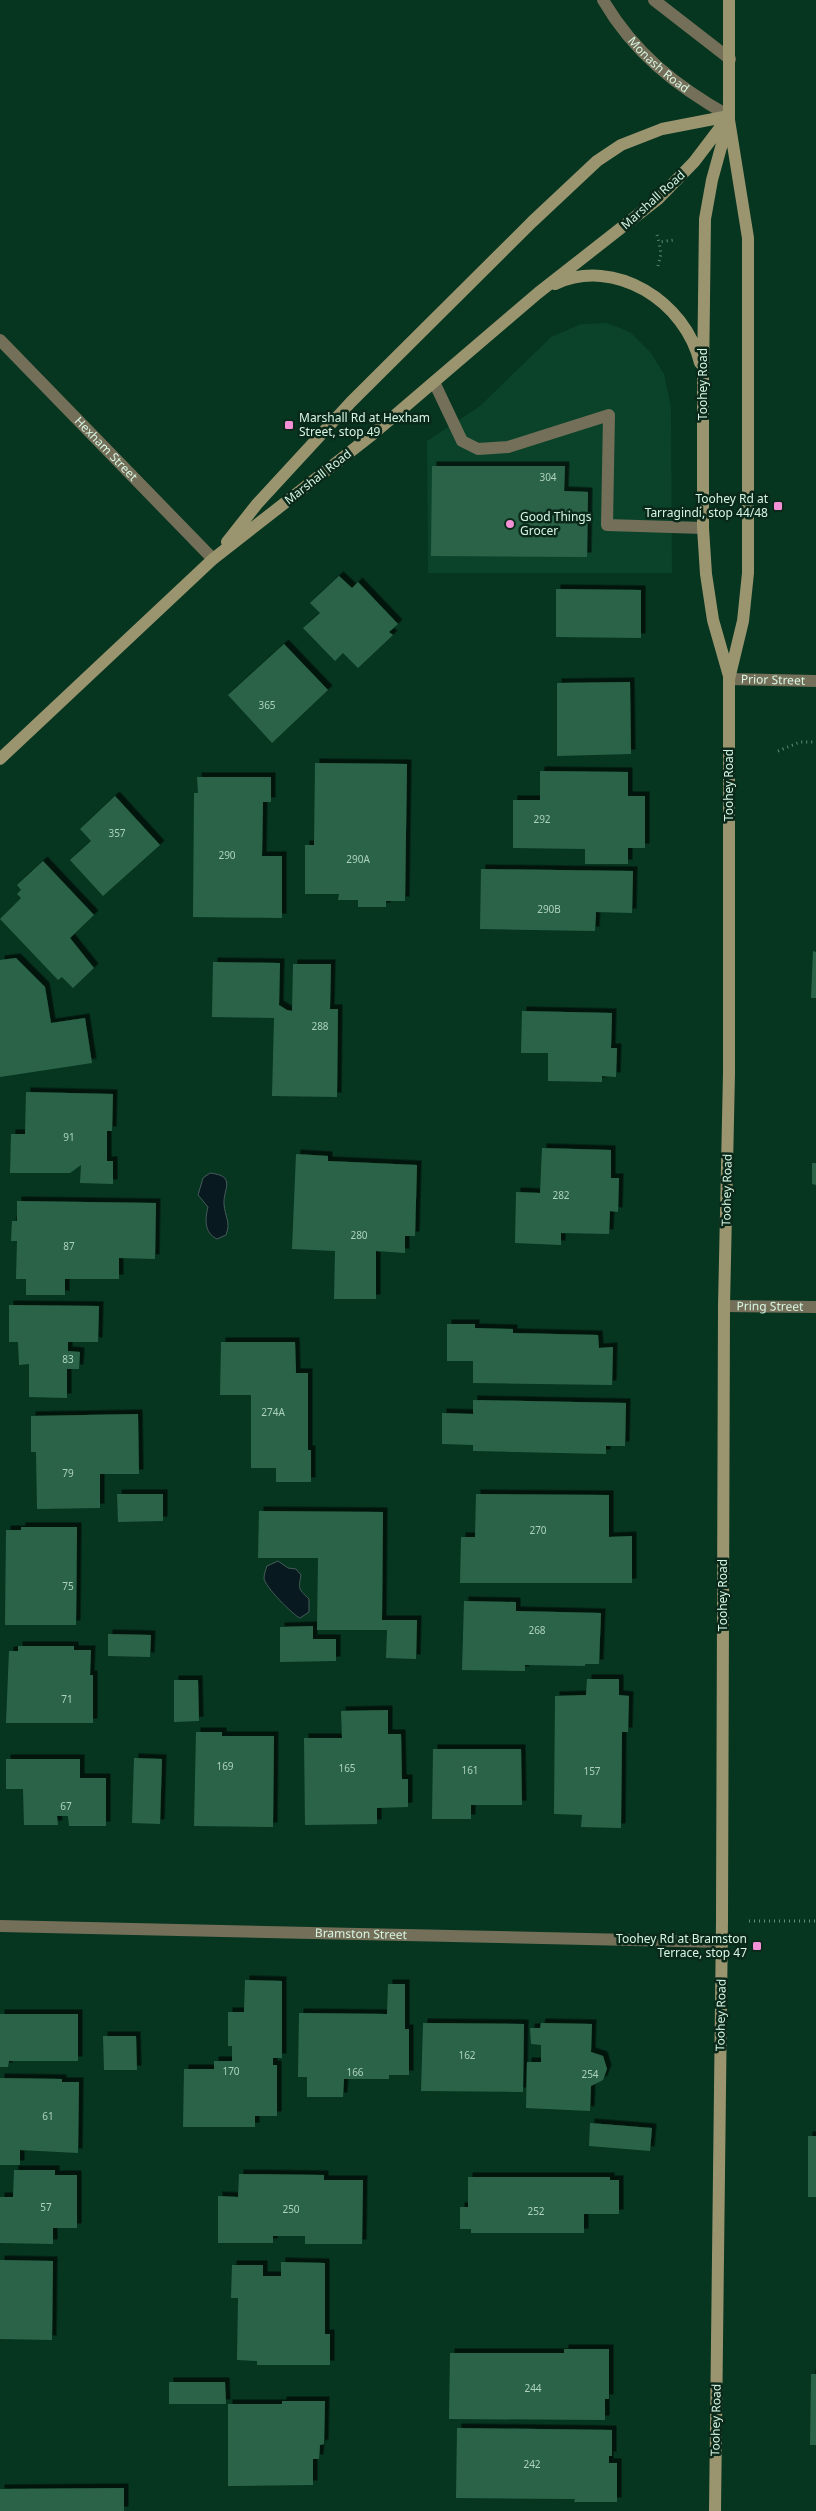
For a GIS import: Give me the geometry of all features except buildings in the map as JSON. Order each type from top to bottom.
[{"type":"main road","name":"Toohey Road","points":[[714,2511],[721,1942],[724,1306],[729,1063],[730,679],[743,621],[748,573],[748,238],[729,118],[730,0]]},
{"type":"main road","name":"Toohey Road","points":[[729,118],[712,180],[705,219],[703,528],[708,594],[713,620],[730,679]]},
{"type":"main road","name":"Marshall Road","points":[[0,759],[213,559],[373,434],[538,293],[668,189],[694,162],[729,118]]},
{"type":"main road","name":"Marshall Road","points":[[213,559],[258,504],[351,402],[532,222],[597,161],[621,145],[662,129],[729,118]]},
{"type":"main road","points":[[538,293],[567,280],[596,276],[630,282],[662,301],[689,334],[699,357],[703,380]]},
{"type":"street","name":"Monash Road","points":[[603,0],[634,42],[663,73],[729,118]]},
{"type":"street","points":[[654,0],[730,59]]},
{"type":"street","name":"Hexham Street","points":[[0,340],[213,559]]},
{"type":"street","points":[[434,382],[462,440],[478,450],[508,447],[609,414],[607,525],[703,528]]},
{"type":"street","name":"Prior Street","points":[[730,679],[816,682]]},
{"type":"street","name":"Pring Street","points":[[724,1306],[816,1307]]},
{"type":"street","name":"Bramston Street","points":[[0,1926],[721,1942]]},
{"type":"path","points":[[656,231],[661,254],[656,274]]},
{"type":"path","points":[[659,242],[674,240]]},
{"type":"path","points":[[778,751],[800,742],[816,742]]},
{"type":"path","points":[[750,1921],[816,1921]]},
{"type":"shaded area","points":[[607,323],[630,332],[651,353],[664,374],[671,407],[672,573],[428,573],[427,441],[480,406],[551,337],[581,324]]},
{"type":"shaded area","points":[[210,1173],[223,1177],[227,1184],[224,1204],[228,1223],[227,1230],[226,1235],[217,1239],[210,1233],[206,1225],[208,1207],[198,1195],[203,1178]]},
{"type":"shaded area","points":[[278,1561],[288,1568],[296,1569],[301,1575],[300,1588],[309,1599],[309,1612],[300,1618],[279,1600],[265,1582],[264,1576],[267,1566]]},
{"type":"place","name":"Marshall Rd at Hexham Street, stop 49","points":[[289,425]]},
{"type":"place","name":"Toohey Rd at Tarragindi, stop 44/48","points":[[778,506]]},
{"type":"place","name":"Good Things Grocer","points":[[510,524]]},
{"type":"place","name":"Toohey Rd at Bramston Terrace, stop 47","points":[[757,1946]]}]
